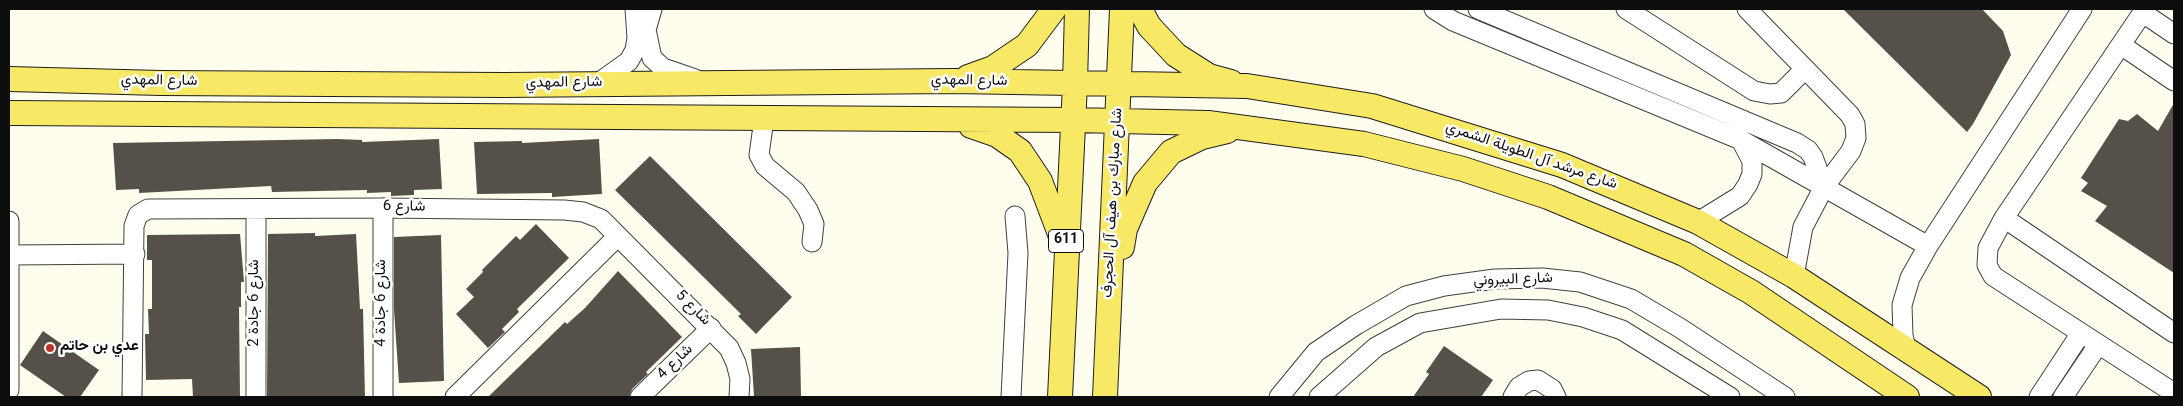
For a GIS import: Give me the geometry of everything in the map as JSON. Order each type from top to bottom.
[{"type":"main road","points":[[954,81],[993,68],[1027,45],[1054,9]]},
{"type":"main road","name":"611","points":[[1060,397],[1066,250],[1076,84],[1077,9]]},
{"type":"main road","name":"شارع مبارك بن هيف آل الحجرف","points":[[1105,397],[1122,9]]},
{"type":"main road","points":[[1140,9],[1149,26],[1176,55],[1209,76],[1247,86]]},
{"type":"main road","name":"شارع المهدي","points":[[9,79],[504,85],[954,81],[1120,85]]},
{"type":"main road","points":[[47,113],[77,98],[80,80]]},
{"type":"main road","points":[[152,113],[153,102],[157,97],[188,82]]},
{"type":"main road","name":"شارع مرشد آل الطويلة الشمري","points":[[1120,85],[1247,86],[1372,106],[1562,165],[1698,222],[1794,276],[1979,397]]},
{"type":"main road","name":"شارع المهدي","points":[[9,113],[1118,121]]},
{"type":"main road","points":[[955,121],[998,135],[1020,151],[1040,181],[1066,250]]},
{"type":"main road","points":[[1118,121],[1208,123],[1364,144],[1463,169],[1548,197],[1684,254],[1751,292],[1907,397]]},
{"type":"main road","points":[[1108,332],[1125,229],[1145,183],[1171,152],[1202,137],[1243,127]]},
{"type":"main road","points":[[1837,350],[1842,334],[1847,331],[1854,332],[1952,394],[1974,397]]},
{"type":"street","points":[[596,84],[629,61],[635,50],[637,38],[635,9]]},
{"type":"street","points":[[652,9],[646,30],[652,58],[663,68],[706,82]]},
{"type":"street","points":[[1434,9],[1453,21],[1741,140],[1928,246]]},
{"type":"street","points":[[1478,9],[1797,143],[1808,150],[1813,157],[1824,187]]},
{"type":"street","points":[[1626,9],[1754,91],[1770,94],[1782,93],[1805,69]]},
{"type":"street","points":[[1747,9],[1850,115],[1855,124],[1856,138],[1851,151],[1824,187],[1803,227],[1794,276]]},
{"type":"street","points":[[1906,349],[1902,320],[1904,293],[1928,246],[2082,9]]},
{"type":"street","points":[[2174,34],[2144,11],[2004,218],[1988,248],[1987,264],[1993,276],[2174,393]]},
{"type":"street","points":[[2121,45],[2174,81]]},
{"type":"street","points":[[764,119],[759,155],[766,166],[796,192],[808,210],[814,224],[812,242]]},
{"type":"street","points":[[1698,222],[1740,196],[1748,184],[1752,174],[1752,161],[1741,140]]},
{"type":"street","name":"شارع 6","points":[[132,397],[134,226],[138,215],[148,209],[383,208],[583,212],[601,219],[618,236]]},
{"type":"street","name":"شارع 6 جادة 4","points":[[383,208],[383,397]]},
{"type":"street","name":"شارع 6 جادة 2","points":[[256,209],[256,397]]},
{"type":"street","points":[[1011,397],[1018,252],[1015,216]]},
{"type":"street","points":[[2004,218],[2174,334]]},
{"type":"street","points":[[9,222],[9,390]]},
{"type":"street","points":[[455,397],[618,236]]},
{"type":"street","name":"شارع 5","points":[[618,236],[729,348],[736,363],[740,379],[739,397]]},
{"type":"street","points":[[10,255],[135,254]]},
{"type":"street","name":"شارع البيروني","points":[[1279,397],[1316,352],[1356,325],[1406,296],[1495,279],[1542,278],[1580,282],[1631,299],[1680,328],[1785,397]]},
{"type":"street","name":"شارع البيروني","points":[[1319,397],[1376,347],[1420,323],[1502,309],[1548,310],[1583,317],[1622,330],[1730,397]]},
{"type":"street","name":"شارع 4","points":[[640,397],[711,328]]},
{"type":"street","points":[[2039,397],[2080,333]]},
{"type":"street","points":[[2063,397],[2098,345]]},
{"type":"street","points":[[1512,397],[1519,387],[1530,381],[1538,380],[1552,389],[1556,397]]},
{"type":"building","points":[[1843,9],[1982,9],[2003,31],[2011,55],[1967,132]]},
{"type":"building","points":[[2174,103],[2174,273],[2095,221],[2107,206],[2081,191],[2088,183],[2081,178],[2119,119],[2128,121],[2137,114],[2158,131]]},
{"type":"building","points":[[439,139],[442,189],[414,190],[414,195],[391,196],[391,192],[367,193],[367,190],[272,192],[271,186],[139,193],[139,189],[116,190],[113,143],[362,140],[362,142]]},
{"type":"building","points":[[599,139],[602,194],[552,197],[552,193],[477,194],[474,142],[522,141],[522,143]]},
{"type":"building","points":[[650,156],[792,297],[756,334],[738,316],[741,314],[615,190]]},
{"type":"building","points":[[536,224],[569,258],[517,309],[519,312],[502,329],[505,332],[488,348],[456,314],[474,297],[466,289],[483,272],[482,270],[516,236],[520,240]]},
{"type":"building","points":[[315,233],[315,236],[356,234],[360,309],[363,309],[365,397],[267,397],[268,234]]},
{"type":"building","points":[[240,234],[244,282],[241,282],[241,307],[239,307],[240,397],[193,397],[192,379],[146,380],[145,334],[149,334],[148,309],[152,309],[152,260],[147,260],[147,235]]},
{"type":"building","points":[[441,235],[444,381],[399,383],[394,310],[394,237]]},
{"type":"building","points":[[618,271],[682,337],[646,372],[648,374],[632,389],[629,397],[488,397],[565,322],[567,324],[585,308]]},
{"type":"building","name":"عدي بن حاتم","points":[[43,331],[99,370],[80,397],[66,397],[20,365]]},
{"type":"building","points":[[1444,346],[1493,380],[1481,397],[1413,397],[1429,374],[1426,372]]},
{"type":"building","points":[[800,347],[801,396],[754,397],[751,349]]},
{"type":"place","name":"عدي بن حاتم","points":[[50,348]]}]
